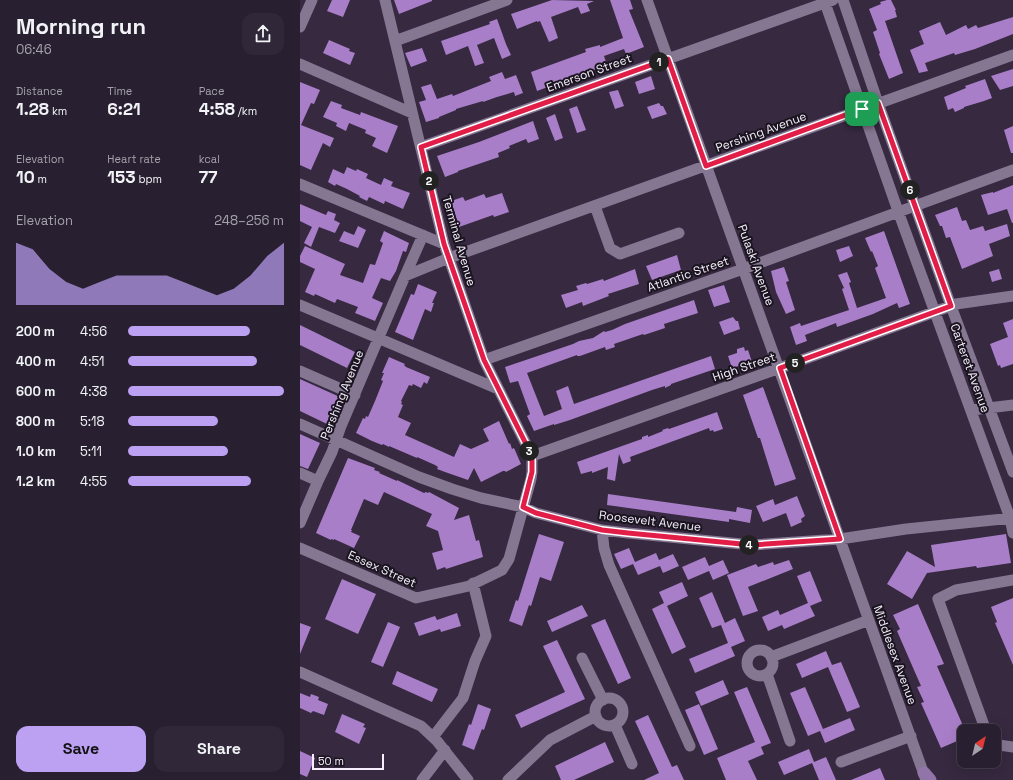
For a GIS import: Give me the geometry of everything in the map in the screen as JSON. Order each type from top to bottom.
[{"type":"street","points":[[300,27],[312,0]]},
{"type":"street","name":"Terminal Avenue","points":[[385,0],[444,244],[484,360],[532,456]]},
{"type":"street","points":[[395,41],[507,0]]},
{"type":"street","name":"Pulaski Avenue","points":[[647,0],[840,539]]},
{"type":"street","name":"Carteret Avenue","points":[[843,0],[878,103],[916,205],[951,306],[1013,472]]},
{"type":"street","name":"Emerson Street","points":[[421,147],[827,1]]},
{"type":"street","name":"Carteret Avenue","points":[[827,1],[862,109],[898,211],[1012,518],[1013,533]]},
{"type":"street","name":"Pershing Avenue","points":[[405,276],[449,258],[1013,55]]},
{"type":"street","points":[[300,64],[412,113]]},
{"type":"street","name":"Atlantic Street","points":[[484,360],[743,269],[1013,170]]},
{"type":"street","points":[[300,184],[444,244]]},
{"type":"street","points":[[595,206],[610,248],[620,254],[679,233]]},
{"type":"street","name":"Pershing Avenue","points":[[300,523],[305,496],[318,480],[332,452],[423,236]]},
{"type":"street","name":"High Street","points":[[532,456],[956,304],[1013,296]]},
{"type":"street","points":[[300,305],[498,389]]},
{"type":"street","points":[[300,371],[355,395]]},
{"type":"street","points":[[972,410],[1013,404]]},
{"type":"street","name":"Roosevelt Avenue","points":[[300,424],[419,477],[452,489],[481,498],[523,507],[536,513],[602,530],[752,545],[840,539],[906,529],[1012,518]]},
{"type":"street","name":"Essex Street","points":[[300,548],[416,598],[473,584],[502,570],[509,559],[532,472],[532,456]]},
{"type":"street","points":[[300,472],[318,480]]},
{"type":"street","points":[[602,530],[604,548],[609,565],[690,746]]},
{"type":"street","name":"Middlesex Avenue","points":[[840,539],[927,778]]},
{"type":"street","points":[[983,724],[938,599],[956,590],[1013,580]]},
{"type":"street","points":[[433,737],[463,698],[474,661],[486,636],[473,584]]},
{"type":"street","points":[[772,657],[869,620]]},
{"type":"street","points":[[759,651],[768,653],[772,657],[773,666],[771,671],[767,674],[759,676],[750,671],[748,661],[754,652],[759,651]]},
{"type":"street","points":[[582,658],[603,700]]},
{"type":"street","points":[[300,672],[421,726],[433,737],[468,780]]},
{"type":"street","points":[[767,674],[790,741]]},
{"type":"street","points":[[613,699],[621,705],[623,715],[615,725],[604,725],[599,722],[596,716],[596,708],[598,703],[603,700],[613,699]]},
{"type":"street","points":[[508,780],[550,740],[596,716]]},
{"type":"street","points":[[615,725],[632,764]]},
{"type":"street","points":[[841,762],[911,736]]},
{"type":"street","points":[[1001,745],[1013,747]]},
{"type":"street","points":[[422,780],[444,750]]},
{"type":"building","points":[[332,0],[350,0],[343,17],[327,11]]},
{"type":"building","points":[[394,0],[432,0],[432,1],[399,14]]},
{"type":"building","points":[[552,0],[594,1],[587,4],[590,11],[581,14],[578,7],[551,17],[558,38],[549,42],[540,21],[517,29],[511,14]]},
{"type":"building","points":[[610,0],[630,0],[633,9],[629,10],[644,47],[626,54],[624,49],[604,56],[607,65],[537,91],[531,72],[586,52],[585,49],[600,45],[600,47],[623,38]]},
{"type":"building","points":[[891,0],[896,10],[897,17],[885,21],[903,73],[889,79],[879,54],[880,53],[873,32],[877,30],[869,9],[881,4],[880,2]]},
{"type":"building","points":[[1013,17],[1013,34],[975,49],[955,55],[954,53],[925,63],[928,71],[919,73],[910,50],[924,44],[919,31],[940,22],[946,35],[966,25],[968,29],[976,25],[978,28]]},
{"type":"building","points":[[497,19],[511,55],[502,59],[494,38],[477,45],[484,63],[475,66],[468,46],[446,55],[441,41],[490,24],[489,22]]},
{"type":"building","points":[[329,40],[350,49],[349,51],[355,53],[350,65],[323,53]]},
{"type":"building","points":[[422,48],[427,61],[411,67],[405,53]]},
{"type":"building","points":[[1013,69],[1013,86],[1000,90],[991,76]]},
{"type":"building","points":[[502,72],[505,79],[516,75],[523,93],[515,96],[514,92],[456,109],[439,118],[426,122],[419,102],[426,100],[421,87],[431,84],[437,99],[452,94],[453,96],[491,81],[489,77]]},
{"type":"building","points":[[651,76],[655,89],[639,94],[635,82]]},
{"type":"building","points":[[985,79],[992,98],[964,107],[955,112],[953,108],[948,110],[944,97],[966,88],[965,86]]},
{"type":"building","points":[[300,82],[320,90],[314,104],[311,103],[301,125],[334,138],[330,147],[323,143],[311,170],[300,165]]},
{"type":"building","points":[[618,90],[624,106],[615,109],[609,92]]},
{"type":"building","points":[[331,101],[342,105],[341,108],[360,115],[361,112],[398,126],[387,153],[372,146],[376,138],[365,133],[366,130],[349,123],[346,131],[336,126],[337,123],[323,117]]},
{"type":"building","points":[[659,103],[663,106],[667,114],[652,119],[647,107]]},
{"type":"building","points":[[577,106],[586,130],[577,133],[569,109]]},
{"type":"building","points":[[555,114],[563,138],[555,141],[546,118]]},
{"type":"building","points":[[533,121],[539,139],[528,143],[526,139],[509,146],[510,148],[498,153],[499,157],[445,177],[437,156],[479,142]]},
{"type":"building","points":[[1013,126],[1013,153],[1011,153],[1004,130]]},
{"type":"building","points":[[347,167],[356,171],[357,169],[368,174],[366,178],[381,185],[384,178],[393,182],[391,186],[410,193],[403,209],[385,201],[384,204],[369,197],[367,201],[347,189],[336,184],[335,186],[328,182],[333,169],[344,174]]},
{"type":"building","points":[[1013,185],[1013,223],[1007,209],[988,215],[981,195],[993,193]]},
{"type":"building","points":[[502,193],[509,212],[494,217],[493,215],[459,227],[451,201],[463,197],[465,201],[484,194],[486,198]]},
{"type":"building","points":[[300,204],[326,215],[328,211],[336,214],[334,220],[340,223],[335,233],[319,227],[311,247],[304,243],[312,227],[300,221]]},
{"type":"building","points":[[957,207],[962,221],[966,220],[970,230],[983,226],[985,231],[1007,224],[1010,236],[989,244],[993,256],[962,269],[950,237],[946,238],[942,226],[940,226],[935,215]]},
{"type":"building","points":[[358,226],[366,230],[358,248],[339,241],[344,231],[354,235]]},
{"type":"building","points":[[384,231],[409,243],[406,252],[403,251],[396,271],[390,281],[381,278],[372,298],[383,303],[375,321],[355,313],[358,307],[337,299],[335,303],[315,294],[314,296],[305,292],[315,269],[300,262],[300,256],[305,246],[345,264],[340,275],[363,283],[370,264],[375,265],[383,243],[380,241]]},
{"type":"building","points":[[884,231],[910,304],[899,308],[897,303],[873,314],[837,327],[836,323],[805,335],[807,341],[796,345],[790,327],[800,323],[801,326],[849,310],[842,289],[844,288],[838,275],[847,272],[857,308],[886,298],[875,268],[878,266],[865,238]]},
{"type":"building","points":[[849,246],[853,256],[840,262],[836,250]]},
{"type":"building","points":[[677,255],[681,270],[652,280],[646,266]]},
{"type":"building","points":[[784,267],[789,281],[786,282],[795,310],[786,314],[776,292],[771,271]]},
{"type":"building","points":[[635,269],[639,284],[608,294],[609,296],[583,306],[582,302],[566,308],[561,295],[578,290],[576,286],[603,279],[604,281]]},
{"type":"building","points":[[999,269],[1002,279],[992,282],[989,272]]},
{"type":"building","points":[[418,284],[437,292],[432,303],[434,303],[431,312],[425,309],[413,340],[395,332],[411,294],[414,295]]},
{"type":"building","points":[[724,285],[730,302],[714,307],[708,290]]},
{"type":"building","points":[[694,300],[698,313],[664,324],[665,328],[614,344],[615,347],[606,350],[605,347],[580,356],[577,355],[527,373],[544,416],[562,409],[556,391],[568,386],[574,404],[711,356],[715,369],[671,384],[665,388],[665,386],[652,390],[570,420],[534,431],[527,416],[530,414],[518,381],[510,383],[505,367],[579,341],[593,338],[604,331],[612,330]]},
{"type":"building","points":[[733,317],[736,321],[738,321],[740,329],[724,335],[719,322]]},
{"type":"building","points":[[1013,319],[1013,364],[1001,368],[1000,365],[998,366],[990,344],[1008,337],[1003,323]]},
{"type":"building","points":[[300,325],[355,352],[347,368],[300,345]]},
{"type":"building","points":[[744,347],[745,351],[748,350],[752,362],[732,368],[728,356],[737,353],[737,349]]},
{"type":"building","points":[[389,357],[405,364],[404,365],[406,367],[430,377],[427,384],[424,382],[421,388],[413,384],[412,386],[409,385],[401,401],[401,404],[403,405],[398,417],[411,423],[405,435],[454,457],[460,444],[471,449],[489,441],[483,429],[499,421],[509,444],[510,443],[512,449],[514,448],[521,464],[481,482],[474,468],[468,480],[437,469],[438,467],[435,465],[417,457],[389,446],[382,445],[356,433],[363,418],[365,419],[366,416],[368,417],[375,401],[383,381],[381,380],[384,373],[382,373]]},
{"type":"building","points":[[300,379],[342,398],[329,425],[300,411]]},
{"type":"building","points":[[763,387],[796,479],[775,486],[760,438],[758,438],[743,395]]},
{"type":"building","points":[[717,412],[723,429],[714,432],[713,430],[710,431],[709,428],[630,457],[631,461],[623,464],[619,454],[615,481],[607,479],[608,467],[592,473],[592,471],[581,474],[577,462],[642,439],[642,437],[648,435],[648,437],[663,431],[662,430],[669,429]]},
{"type":"building","points":[[300,434],[320,443],[308,469],[300,466]]},
{"type":"building","points":[[348,458],[375,468],[374,470],[380,472],[379,473],[424,493],[429,492],[459,508],[454,520],[469,515],[476,541],[479,540],[483,557],[446,569],[445,567],[437,570],[432,553],[443,550],[438,531],[426,526],[432,514],[384,492],[378,505],[364,499],[351,530],[351,532],[360,536],[354,548],[316,533]]},
{"type":"building","points":[[608,494],[736,512],[737,507],[752,510],[750,523],[729,519],[729,522],[607,505]]},
{"type":"building","points":[[797,496],[805,516],[801,519],[802,522],[791,527],[786,513],[763,522],[756,506],[773,499],[775,505]]},
{"type":"building","points":[[539,534],[564,542],[551,581],[540,577],[531,606],[529,605],[522,626],[509,621],[516,600],[518,601]]},
{"type":"building","points":[[1006,534],[1011,563],[927,573],[912,599],[887,584],[907,551],[935,567],[931,545]]},
{"type":"building","points":[[629,548],[635,562],[656,553],[659,560],[673,554],[679,566],[663,573],[660,566],[638,575],[633,564],[621,569],[614,554]]},
{"type":"building","points":[[705,557],[709,566],[723,560],[729,573],[713,580],[709,571],[688,580],[682,567]]},
{"type":"building","points":[[789,560],[793,569],[748,587],[758,611],[743,616],[727,575],[756,564],[758,567],[773,562],[774,565]]},
{"type":"building","points":[[810,571],[822,601],[810,606],[815,616],[784,629],[782,625],[768,631],[762,617],[778,610],[780,615],[808,603],[797,576]]},
{"type":"building","points":[[342,579],[376,594],[358,634],[325,619]]},
{"type":"building","points":[[682,582],[688,596],[667,606],[686,647],[672,654],[652,609],[664,603],[659,592]]},
{"type":"building","points":[[712,592],[725,623],[735,618],[745,641],[731,647],[735,656],[695,673],[689,659],[728,643],[721,625],[712,628],[699,598]]},
{"type":"building","points":[[1013,598],[1013,665],[995,623],[997,622],[991,607]]},
{"type":"building","points":[[918,604],[944,664],[937,666],[962,724],[957,724],[957,741],[941,748],[921,703],[924,702],[917,687],[921,686],[897,631],[900,629],[893,615]]},
{"type":"building","points":[[582,605],[588,616],[552,632],[547,621]]},
{"type":"building","points":[[457,613],[461,626],[441,632],[440,629],[419,636],[414,623],[435,616],[437,620]]},
{"type":"building","points":[[605,619],[631,678],[618,684],[591,625]]},
{"type":"building","points":[[388,622],[400,627],[383,667],[371,662]]},
{"type":"building","points":[[300,623],[311,627],[300,654]]},
{"type":"building","points":[[557,640],[585,699],[521,728],[515,715],[565,692],[543,646]]},
{"type":"building","points":[[826,651],[832,665],[841,662],[860,707],[847,712],[828,667],[802,678],[796,664]]},
{"type":"building","points":[[397,671],[438,689],[432,702],[392,684]]},
{"type":"building","points":[[723,680],[729,694],[701,706],[695,692]]},
{"type":"building","points":[[747,687],[771,743],[761,747],[764,754],[748,761],[757,780],[726,780],[717,758],[755,742],[734,692]]},
{"type":"building","points":[[805,687],[823,729],[850,718],[855,730],[825,743],[820,731],[808,736],[790,693]]},
{"type":"building","points":[[300,693],[310,697],[311,694],[319,697],[318,700],[328,704],[324,715],[313,711],[311,713],[300,708]]},
{"type":"building","points":[[478,704],[491,709],[484,730],[482,729],[474,750],[462,745]]},
{"type":"building","points":[[699,704],[718,749],[704,755],[685,710]]},
{"type":"building","points":[[342,714],[365,724],[363,727],[366,728],[359,744],[335,732]]},
{"type":"building","points":[[648,715],[672,767],[677,765],[684,780],[644,780],[659,773],[635,721]]},
{"type":"building","points":[[605,742],[614,762],[574,780],[561,780],[555,766]]},
{"type":"building","points":[[809,749],[814,762],[826,757],[836,780],[819,780],[812,763],[784,775],[778,762]]},
{"type":"building","points":[[300,751],[315,758],[307,777],[300,774]]},
{"type":"building","points":[[880,768],[885,780],[851,780]]},
{"type":"route","points":[[668,59],[706,166],[862,109],[878,103],[916,205],[951,306],[780,368],[840,539],[752,545],[628,533],[602,530],[536,513],[523,507],[531,479],[532,456],[484,360],[444,244],[421,147],[668,59]]}]
